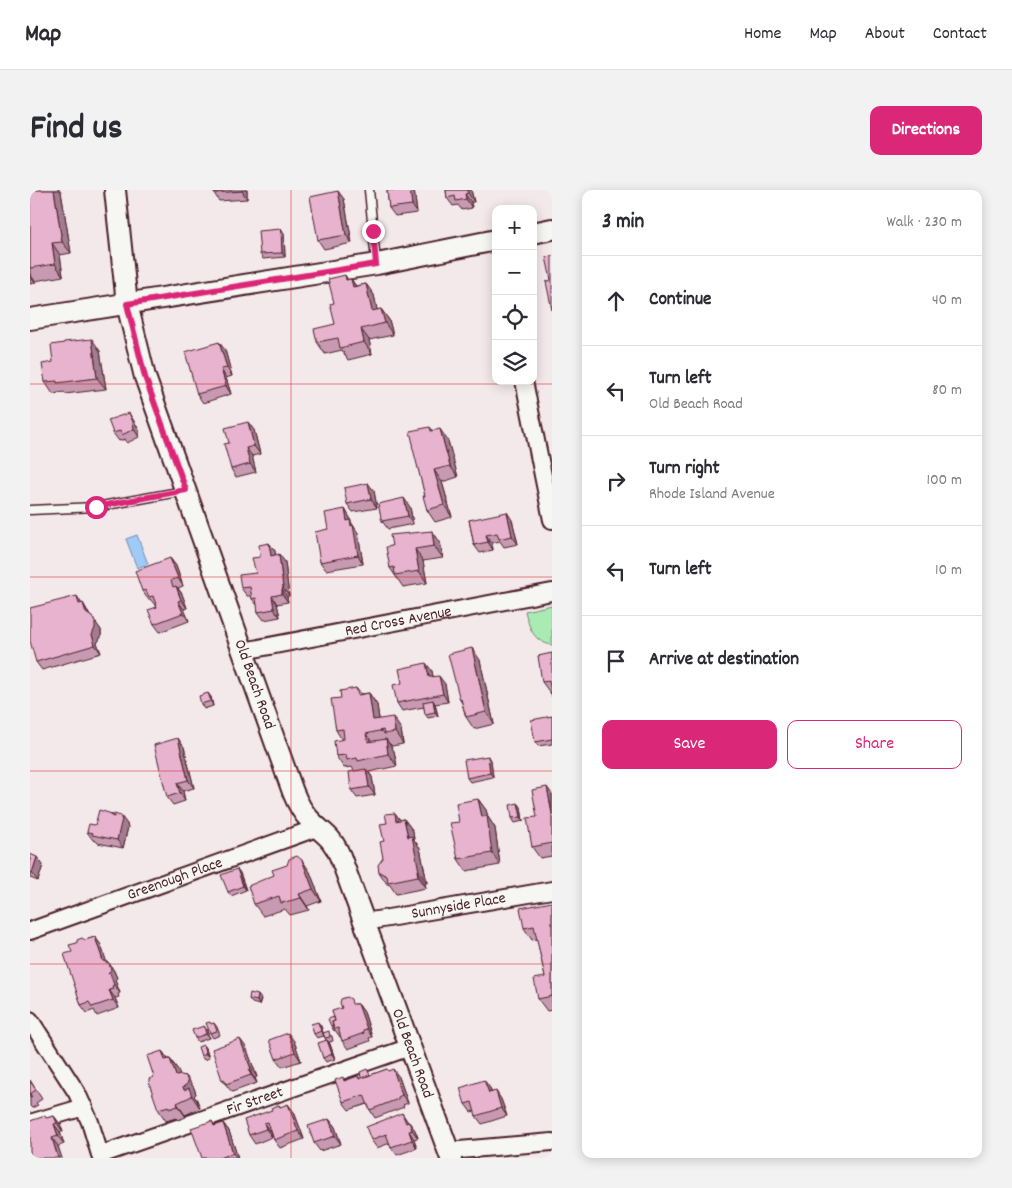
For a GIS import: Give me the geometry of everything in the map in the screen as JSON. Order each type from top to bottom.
[{"type":"street","name":"Old Beach Road","points":[[115,190],[127,304],[145,377],[293,792],[310,820],[334,843],[365,922],[449,1154]]},
{"type":"street","points":[[537,232],[552,229]]},
{"type":"street","points":[[30,320],[376,264],[492,241]]},
{"type":"street","points":[[525,385],[552,520]]},
{"type":"street","name":"Red Cross Avenue","points":[[243,651],[552,592]]},
{"type":"street","name":"Greenough Place","points":[[30,931],[319,827]]},
{"type":"street","name":"Sunnyside Place","points":[[365,922],[552,890]]},
{"type":"street","points":[[30,1020],[70,1080],[84,1107],[100,1156]]},
{"type":"street","name":"Fir Street","points":[[100,1156],[410,1047]]},
{"type":"street","points":[[30,1123],[84,1107]]},
{"type":"street","points":[[449,1154],[552,1142]]},
{"type":"lane","points":[[369,190],[376,264]]},
{"type":"lane","points":[[30,510],[96,507],[186,490]]},
{"type":"green space","points":[[552,605],[552,645],[540,641],[536,637],[530,628],[525,611]]},
{"type":"water","points":[[137,535],[148,564],[137,568],[126,539]]},
{"type":"building","points":[[30,190],[54,190],[62,242],[52,243],[55,264],[30,268]]},
{"type":"building","points":[[213,190],[242,190],[242,191],[214,193]]},
{"type":"building","points":[[387,190],[410,190],[412,205],[389,208]]},
{"type":"building","points":[[446,190],[467,190],[468,193],[465,194],[466,199],[456,201],[455,196],[447,198]]},
{"type":"building","points":[[338,191],[346,235],[318,240],[310,197]]},
{"type":"building","points":[[281,229],[282,253],[260,254],[258,231]]},
{"type":"building","points":[[552,256],[552,310],[546,282],[551,280],[546,257]]},
{"type":"building","points":[[345,275],[346,280],[351,279],[353,287],[366,284],[372,311],[381,309],[385,323],[361,329],[364,342],[340,348],[338,338],[317,342],[314,329],[335,324],[330,304],[334,303],[328,279]]},
{"type":"building","points":[[92,339],[97,378],[57,383],[57,381],[45,382],[42,364],[53,362],[51,345]]},
{"type":"building","points":[[219,342],[227,368],[221,369],[226,386],[197,394],[185,352]]},
{"type":"building","points":[[129,413],[134,429],[122,435],[120,431],[113,433],[108,420]]},
{"type":"building","points":[[248,422],[254,446],[246,448],[250,464],[231,469],[224,444],[229,443],[225,428]]},
{"type":"building","points":[[430,427],[431,431],[440,429],[450,466],[434,470],[444,505],[427,510],[410,431]]},
{"type":"building","points":[[368,483],[371,499],[347,504],[344,488]]},
{"type":"building","points":[[404,498],[408,516],[382,521],[378,504]]},
{"type":"building","points":[[345,509],[347,521],[350,520],[351,526],[353,525],[358,555],[320,562],[315,532],[328,529],[325,513]]},
{"type":"building","points":[[507,512],[512,536],[499,539],[497,533],[486,535],[488,542],[474,545],[469,520]]},
{"type":"building","points":[[432,531],[434,546],[415,549],[419,571],[395,575],[394,567],[390,568],[386,547],[392,546],[390,535]]},
{"type":"building","points":[[269,543],[271,556],[279,554],[283,588],[282,594],[272,596],[274,609],[258,612],[256,598],[252,599],[250,587],[241,588],[239,575],[256,573],[252,558],[260,557],[259,545]]},
{"type":"building","points":[[170,558],[178,578],[171,580],[173,587],[176,586],[181,600],[178,601],[183,613],[154,624],[148,610],[157,607],[153,596],[149,597],[146,590],[142,591],[135,571]]},
{"type":"building","points":[[77,596],[79,604],[83,603],[86,613],[95,622],[92,635],[95,645],[36,662],[30,641],[30,608]]},
{"type":"building","points":[[472,648],[486,712],[466,717],[448,654]]},
{"type":"building","points":[[552,653],[552,697],[549,681],[542,682],[538,656]]},
{"type":"building","points":[[426,663],[429,677],[439,676],[443,694],[397,703],[393,685],[402,683],[399,669]]},
{"type":"building","points":[[356,688],[358,695],[369,693],[373,720],[393,717],[395,732],[384,734],[383,730],[366,734],[368,742],[386,739],[388,754],[358,761],[357,758],[347,760],[346,755],[336,756],[334,741],[344,739],[343,729],[336,730],[331,699],[341,698],[340,691]]},
{"type":"building","points":[[208,693],[211,701],[201,704],[199,696]]},
{"type":"building","points":[[433,700],[435,712],[425,714],[423,702]]},
{"type":"building","points":[[552,716],[552,739],[535,742],[531,720]]},
{"type":"building","points":[[178,738],[188,780],[177,783],[180,793],[167,797],[154,745]]},
{"type":"building","points":[[488,756],[490,773],[467,778],[464,760]]},
{"type":"building","points":[[366,769],[369,787],[351,790],[349,772]]},
{"type":"building","points":[[547,787],[552,814],[552,843],[532,847],[527,818],[537,817],[532,790]]},
{"type":"building","points":[[478,799],[482,817],[487,816],[492,853],[458,859],[450,823],[459,822],[456,803]]},
{"type":"building","points":[[518,803],[521,817],[512,818],[510,805]]},
{"type":"building","points":[[99,810],[112,814],[111,816],[114,817],[114,814],[121,816],[117,840],[92,835],[93,833],[87,832],[89,824],[95,825]]},
{"type":"building","points":[[395,813],[396,821],[404,819],[408,837],[412,836],[419,871],[417,871],[418,876],[388,882],[387,876],[379,872],[378,865],[383,858],[380,842],[384,841],[380,824],[387,823],[385,814]]},
{"type":"building","points":[[30,854],[37,857],[32,873],[30,872]]},
{"type":"building","points":[[297,856],[302,860],[313,889],[299,894],[301,898],[281,903],[279,896],[254,904],[248,886],[274,875],[272,870],[287,865],[289,859]]},
{"type":"building","points":[[237,869],[243,886],[228,892],[221,875]]},
{"type":"building","points":[[552,902],[552,996],[538,999],[534,979],[545,977],[534,926],[524,928],[520,908]]},
{"type":"building","points":[[95,937],[103,961],[109,963],[111,970],[108,974],[110,973],[114,985],[112,986],[113,989],[109,990],[113,1000],[92,1007],[89,1002],[81,1005],[64,954],[72,952],[69,945],[77,943],[77,940]]},
{"type":"building","points":[[250,993],[258,995],[257,1001],[249,999]]},
{"type":"building","points":[[347,997],[351,999],[352,1004],[358,1004],[367,1029],[363,1030],[364,1033],[342,1041],[338,1028],[334,1029],[332,1022],[335,1021],[332,1011],[342,1008],[341,999]]},
{"type":"building","points":[[334,1017],[335,1021],[332,1022],[333,1026],[331,1026],[328,1019]]},
{"type":"building","points":[[210,1022],[211,1024],[214,1023],[217,1031],[210,1033],[206,1023]]},
{"type":"building","points":[[318,1022],[321,1031],[314,1034],[311,1024]]},
{"type":"building","points":[[204,1026],[206,1034],[195,1038],[192,1030]]},
{"type":"building","points":[[329,1031],[330,1037],[325,1038],[323,1033]]},
{"type":"building","points":[[288,1033],[295,1052],[276,1059],[269,1040]]},
{"type":"building","points":[[240,1039],[251,1069],[249,1070],[251,1075],[226,1084],[224,1079],[222,1080],[212,1049]]},
{"type":"building","points":[[327,1040],[332,1054],[323,1058],[318,1043]]},
{"type":"building","points":[[203,1045],[206,1054],[201,1056],[198,1047]]},
{"type":"building","points":[[162,1051],[165,1060],[170,1059],[176,1076],[186,1076],[188,1083],[183,1087],[184,1090],[189,1088],[192,1096],[177,1103],[178,1106],[169,1109],[169,1106],[158,1109],[149,1079],[154,1077],[147,1056]]},
{"type":"building","points":[[367,1069],[370,1075],[361,1078],[360,1072]]},
{"type":"building","points":[[387,1069],[388,1071],[393,1069],[402,1095],[398,1099],[370,1110],[364,1095],[343,1102],[335,1080],[343,1077],[344,1081],[358,1076],[359,1079]]},
{"type":"building","points":[[484,1080],[489,1093],[496,1091],[501,1108],[476,1116],[472,1102],[465,1104],[460,1088]]},
{"type":"building","points":[[30,1081],[36,1090],[30,1094]]},
{"type":"building","points":[[288,1104],[298,1131],[274,1140],[268,1122],[264,1123],[266,1129],[249,1135],[244,1120],[272,1110],[271,1108],[279,1105],[280,1107]]},
{"type":"building","points":[[402,1113],[406,1123],[409,1122],[412,1130],[409,1131],[412,1140],[391,1147],[386,1134],[371,1140],[366,1127]]},
{"type":"building","points":[[45,1116],[46,1118],[54,1116],[57,1123],[54,1124],[58,1136],[52,1138],[58,1158],[30,1158],[30,1121]]},
{"type":"building","points":[[329,1119],[335,1136],[314,1143],[308,1126]]},
{"type":"building","points":[[212,1121],[214,1126],[223,1123],[233,1153],[220,1158],[202,1158],[191,1128]]},
{"type":"route","points":[[96,507],[131,502],[186,490],[145,377],[127,304],[376,264],[373,231]]}]
